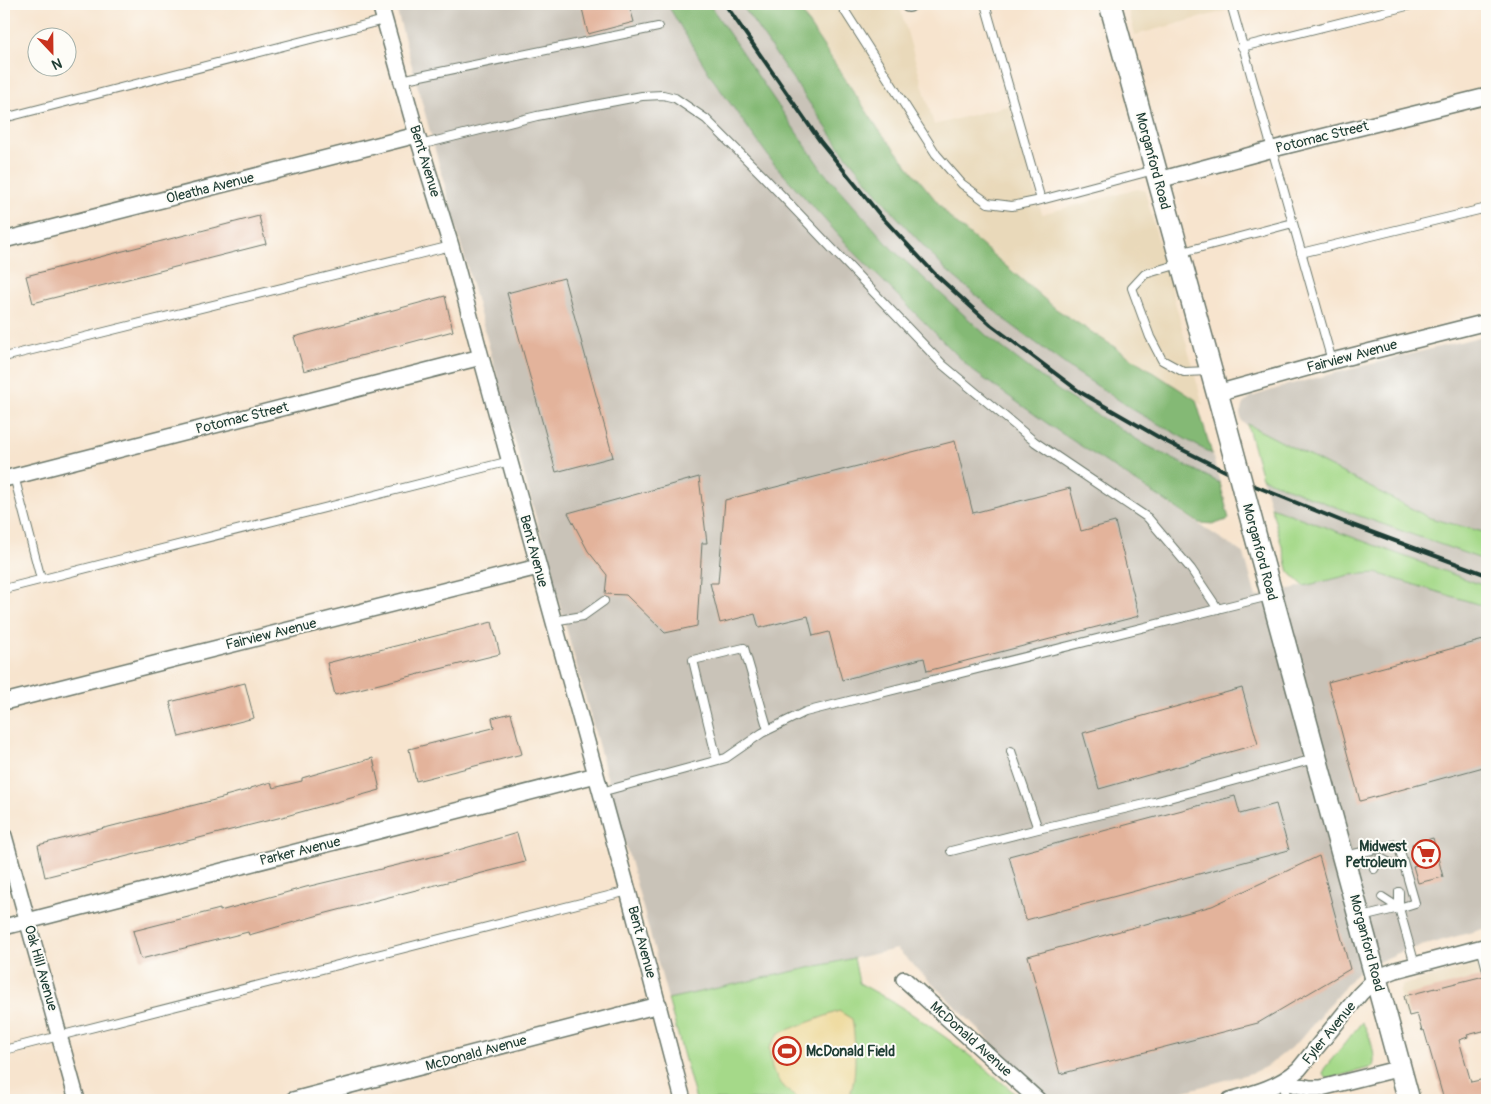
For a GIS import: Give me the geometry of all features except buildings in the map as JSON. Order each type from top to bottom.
[{"type":"street","name":"Bent Avenue","points":[[380,4],[418,140],[452,246],[684,1100]]},
{"type":"street","name":"Morganford Road","points":[[1110,4],[1410,1100]]},
{"type":"street","name":"Potomac Street","points":[[1157,175],[1273,149],[1487,96]]},
{"type":"street","name":"Oleatha Avenue","points":[[4,240],[418,140]]},
{"type":"street","name":"Fairview Avenue","points":[[1217,392],[1487,322]]},
{"type":"street","name":"Potomac Street","points":[[9,478],[481,357]]},
{"type":"street","name":"Fairview Avenue","points":[[4,702],[538,567]]},
{"type":"street","name":"Parker Avenue","points":[[4,927],[596,775]]},
{"type":"street","name":"Oak Hill Avenue","points":[[4,836],[77,1100]]},
{"type":"street","name":"Fyler Avenue","points":[[1230,1100],[1269,1089],[1283,1082],[1299,1069],[1360,994],[1376,978],[1415,965],[1484,947]]},
{"type":"street","name":"McDonald Avenue","points":[[904,979],[1038,1100]]},
{"type":"street","name":"McDonald Avenue","points":[[293,1100],[659,1005]]},
{"type":"street","points":[[1283,1082],[1310,1088],[1321,1088],[1400,1068]]},
{"type":"lane","points":[[986,4],[1041,200]]},
{"type":"lane","points":[[1231,4],[1332,361]]},
{"type":"lane","points":[[1242,47],[1415,4]]},
{"type":"lane","points":[[841,5],[936,154],[962,184],[988,203],[1012,206],[1157,175]]},
{"type":"lane","points":[[4,118],[384,20]]},
{"type":"lane","points":[[401,80],[658,27]]},
{"type":"lane","points":[[418,140],[642,96],[663,95],[676,98],[706,119],[764,177],[943,365],[1035,442],[1148,518],[1191,569],[1218,609]]},
{"type":"lane","points":[[1301,253],[1487,208]]},
{"type":"lane","points":[[1211,371],[1184,372],[1162,360],[1150,337],[1132,288],[1145,274],[1180,258],[1293,223]]},
{"type":"lane","points":[[4,357],[452,246]]},
{"type":"lane","points":[[4,589],[510,461]]},
{"type":"lane","points":[[9,478],[41,579]]},
{"type":"lane","points":[[600,792],[726,758],[768,730],[805,712],[1272,595]]},
{"type":"lane","points":[[553,621],[583,616],[604,601]]},
{"type":"lane","points":[[717,760],[693,660],[744,648],[768,730]]},
{"type":"lane","points":[[1012,751],[1038,829]]},
{"type":"lane","points":[[951,852],[1038,829],[1154,802],[1316,758]]},
{"type":"lane","points":[[1343,856],[1398,844],[1415,904],[1360,918]]},
{"type":"lane","points":[[1374,869],[1380,858],[1378,848]]},
{"type":"lane","points":[[1380,858],[1390,864]]},
{"type":"lane","points":[[4,1050],[628,890]]},
{"type":"lane","points":[[1399,892],[1399,908],[1415,965]]},
{"type":"lane","points":[[1382,897],[1399,908]]},
{"type":"lane","points":[[1484,947],[1487,970]]},
{"type":"lane","points":[[1283,1082],[1287,1100]]},
{"type":"shaded area","points":[[395,4],[667,4],[712,78],[774,164],[855,253],[973,371],[1058,431],[1244,554],[1256,597],[1350,575],[1376,573],[1487,607],[1487,928],[1403,951],[1358,971],[1298,1042],[1269,1065],[1255,1072],[1174,1094],[1142,1100],[1050,1100],[897,949],[668,999]]},
{"type":"shaded area","points":[[709,4],[741,4],[844,153],[896,216],[945,269],[1137,412],[1212,454],[1220,483],[1146,445],[1063,394],[987,336],[892,249],[822,170]]},
{"type":"shaded area","points":[[798,4],[899,4],[934,125],[1010,105],[1042,214],[1138,189],[1145,191],[1203,405],[1056,309],[951,219],[879,130],[808,23]]},
{"type":"shaded area","points":[[1127,4],[1227,4],[1229,10],[1135,35]]},
{"type":"shaded area","points":[[1487,335],[1487,533],[1430,518],[1242,422],[1240,413],[1243,404],[1251,397],[1288,385]]},
{"type":"shaded area","points":[[1262,478],[1351,513],[1487,561],[1487,587],[1271,507]]},
{"type":"shaded area","points":[[1481,963],[1487,985],[1487,995],[1405,1017],[1399,992],[1403,985]]},
{"type":"green space","points":[[667,4],[709,4],[822,170],[892,249],[987,336],[1063,394],[1146,445],[1220,483],[1229,519],[1215,524],[1199,523],[1058,431],[973,371],[855,253],[774,164],[712,78]]},
{"type":"green space","points":[[741,4],[798,4],[808,23],[879,130],[951,219],[1056,309],[1196,400],[1212,454],[1137,412],[1070,368],[1009,323],[945,269],[896,216],[844,153]]},
{"type":"green space","points":[[1247,424],[1430,518],[1487,533],[1487,561],[1351,513],[1262,478]]},
{"type":"green space","points":[[1271,507],[1487,587],[1487,607],[1376,573],[1350,575],[1304,586],[1289,572]]},
{"type":"green space","points":[[854,958],[859,983],[907,1011],[946,1038],[1023,1100],[696,1100],[668,999]]},
{"type":"green space","points":[[1362,1022],[1372,1044],[1373,1067],[1328,1079],[1323,1075],[1324,1069]]},
{"type":"sand","points":[[839,1011],[852,1019],[855,1069],[852,1089],[843,1100],[799,1100],[778,1080],[772,1069],[769,1048],[779,1033]]},
{"type":"railway","points":[[725,4],[820,141],[880,215],[935,274],[991,325],[1080,392],[1167,442],[1255,486],[1344,522],[1487,575]]},
{"type":"place","name":"Midwest Petroleum","points":[[1426,854]]},
{"type":"place","name":"McDonald Field","points":[[787,1051]]}]
